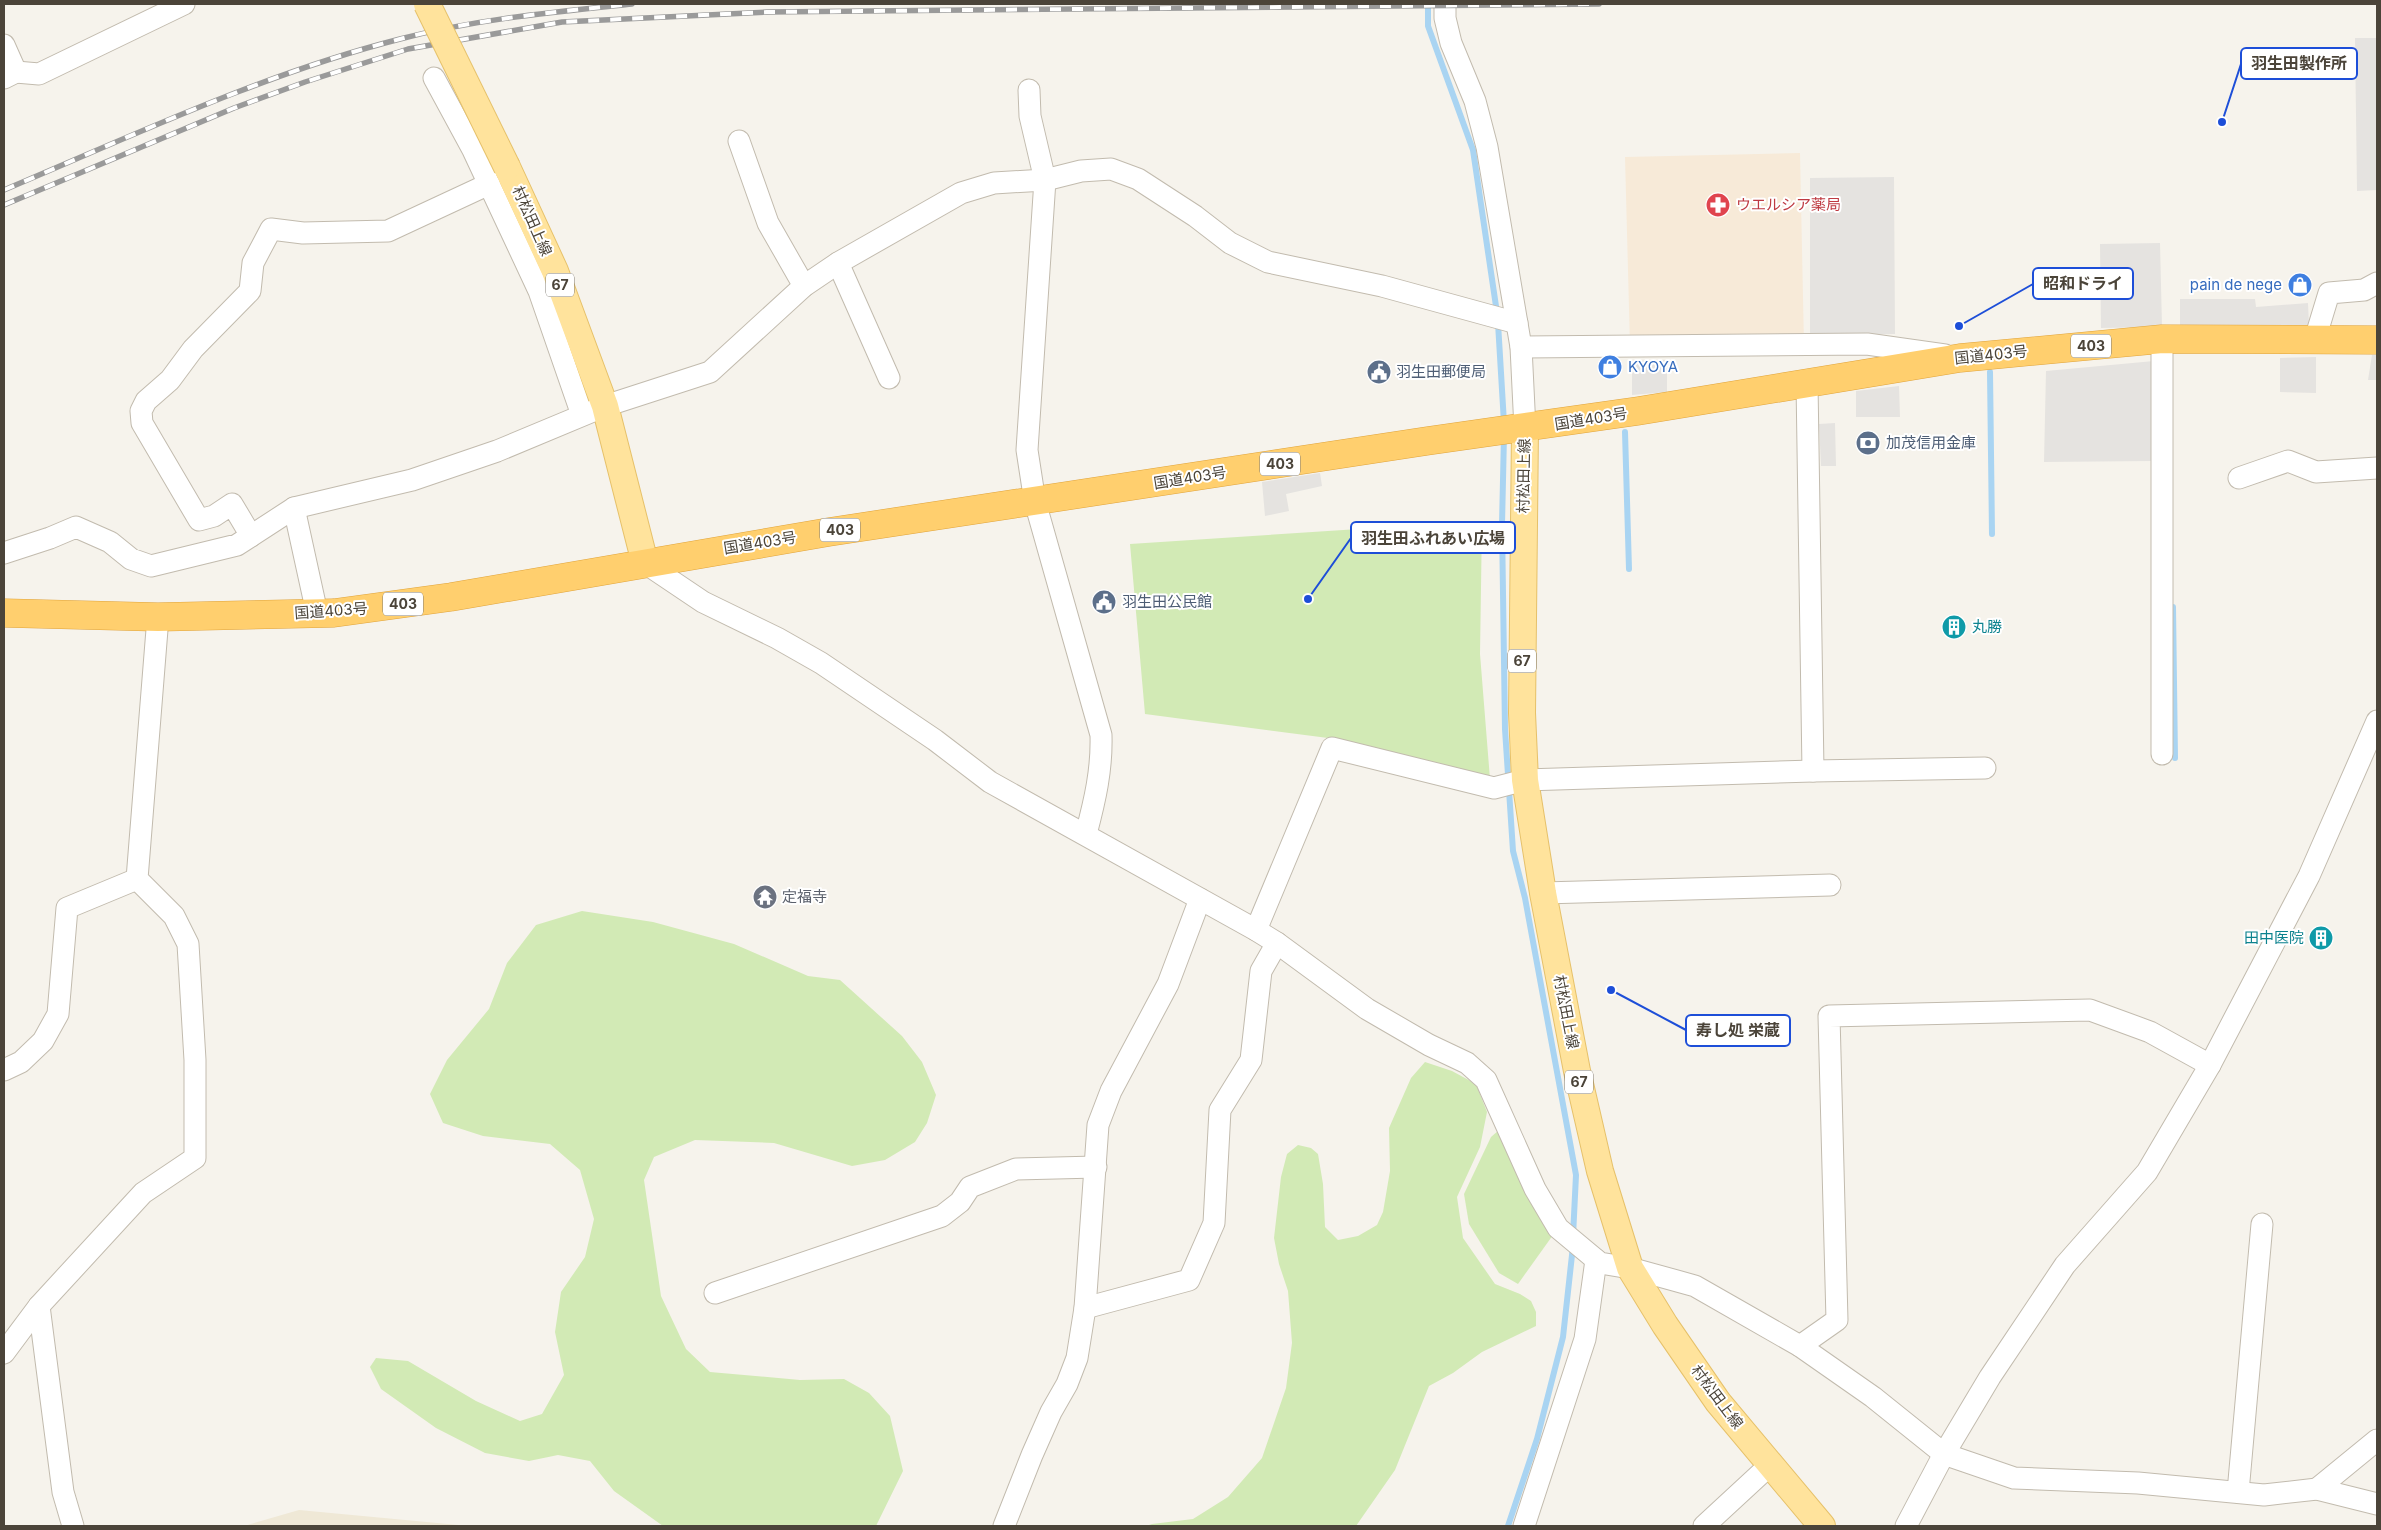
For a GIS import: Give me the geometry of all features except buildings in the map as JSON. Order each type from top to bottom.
[{"type":"highway","name":"国道403号","points":[[4,613],[158,617],[334,613],[450,597],[820,533],[1035,502],[1427,441],[1525,429],[1960,358],[2162,339],[2377,340]]},
{"type":"main road","name":"村松田上線","points":[[427,4],[498,176],[555,271],[594,410],[645,562]]},
{"type":"main road","name":"村松田上線","points":[[1525,429],[1522,713],[1525,780],[1543,892],[1577,1071],[1598,1162],[1630,1268],[1665,1325],[1718,1402],[1822,1526]]},
{"type":"street","points":[[4,45],[10,75],[39,74],[184,4]]},
{"type":"street","points":[[1446,4],[1445,18],[1451,43],[1475,101],[1488,147],[1521,348],[1525,429]]},
{"type":"street","points":[[251,536],[232,504],[214,516],[199,520],[142,423],[141,411],[146,401],[170,380],[193,349],[250,291],[253,263],[271,229],[303,233],[388,232],[498,176],[434,78]]},
{"type":"street","points":[[1029,90],[1030,116],[1045,180],[1027,450],[1035,502],[1100,735],[1102,762],[1098,793],[1086,834]]},
{"type":"street","points":[[739,141],[768,223],[804,286]]},
{"type":"street","points":[[4,554],[76,527],[110,542],[131,559],[151,566],[237,545],[294,508],[412,480],[497,451],[594,410],[710,372],[804,286],[838,263],[961,192],[994,183],[1045,180],[1082,171],[1112,169],[1138,180],[1195,216],[1230,244],[1268,262],[1382,286],[1516,323]]},
{"type":"street","points":[[838,263],[889,378]]},
{"type":"street","points":[[2315,339],[2329,293],[2364,290],[2377,283]]},
{"type":"street","points":[[2162,339],[2162,754]]},
{"type":"street","points":[[1521,348],[1867,344],[1960,358]]},
{"type":"street","points":[[1807,383],[1813,770]]},
{"type":"street","points":[[2238,478],[2288,461],[2316,472],[2377,468]]},
{"type":"street","points":[[294,508],[317,613]]},
{"type":"street","points":[[645,562],[703,602],[776,638],[821,663],[935,740],[990,782],[1256,930],[1277,943],[1366,1009],[1429,1045],[1467,1063],[1486,1080],[1535,1189],[1558,1228],[1596,1260],[1600,1263],[1630,1268],[1696,1286],[1800,1346],[1873,1397],[1944,1454],[2014,1478],[2138,1483],[2264,1495],[2317,1489],[2377,1504]]},
{"type":"street","points":[[4,1353],[39,1306],[143,1193],[195,1158],[195,1060],[188,944],[174,916],[138,879],[158,617]]},
{"type":"street","points":[[1906,1526],[1944,1454],[1990,1377],[2065,1265],[2147,1172],[2210,1065],[2309,876],[2377,721]]},
{"type":"street","points":[[1256,930],[1332,748],[1494,788],[1525,780],[1813,770],[1985,768]]},
{"type":"street","points":[[4,1070],[21,1062],[43,1041],[58,1014],[67,908],[138,879]]},
{"type":"street","points":[[1543,892],[1830,885]]},
{"type":"street","points":[[1004,1526],[1051,1412],[1067,1384],[1077,1358],[1085,1308],[1098,1126],[1111,1091],[1168,984],[1200,899]]},
{"type":"street","points":[[1085,1308],[1189,1280],[1214,1223],[1220,1110],[1251,1060],[1261,971],[1277,943]]},
{"type":"street","points":[[1800,1346],[1837,1320],[1829,1016],[2090,1010],[2150,1032],[2210,1065]]},
{"type":"street","points":[[715,1293],[942,1216],[960,1202],[970,1187],[1016,1169],[1096,1167]]},
{"type":"street","points":[[2238,1492],[2262,1224]]},
{"type":"street","points":[[1524,1526],[1585,1339],[1596,1260]]},
{"type":"street","points":[[39,1306],[63,1492],[73,1526]]},
{"type":"street","points":[[2317,1489],[2377,1440]]},
{"type":"street","points":[[1704,1526],[1770,1465]]},
{"type":"shaded area","points":[[2355,38],[2377,38],[2377,190],[2357,191]]},
{"type":"shaded area","points":[[1800,153],[1804,344],[1630,346],[1625,157]]},
{"type":"shaded area","points":[[1894,177],[1895,334],[1810,335],[1810,178]]},
{"type":"shaded area","points":[[2160,243],[2162,327],[2101,328],[2100,244]]},
{"type":"shaded area","points":[[2180,299],[2255,299],[2256,307],[2308,303],[2309,326],[2180,327]]},
{"type":"shaded area","points":[[2372,355],[2377,355],[2377,380],[2368,380]]},
{"type":"shaded area","points":[[2316,357],[2316,393],[2280,392],[2280,358]]},
{"type":"shaded area","points":[[1667,360],[1667,392],[1632,395],[1632,361]]},
{"type":"shaded area","points":[[2154,361],[2152,461],[2044,462],[2046,371]]},
{"type":"shaded area","points":[[1899,386],[1900,417],[1856,417],[1856,391]]},
{"type":"shaded area","points":[[1835,423],[1836,466],[1821,466],[1819,424]]},
{"type":"shaded area","points":[[1320,473],[1322,486],[1286,494],[1289,511],[1265,516],[1262,482]]},
{"type":"shaded area","points":[[299,1510],[469,1526],[244,1526]]},
{"type":"green space","points":[[1482,521],[1480,654],[1490,779],[1328,738],[1145,714],[1130,544]]},
{"type":"green space","points":[[582,911],[653,922],[734,944],[808,976],[840,980],[902,1036],[922,1062],[936,1095],[927,1123],[915,1142],[885,1160],[852,1166],[774,1143],[695,1140],[654,1157],[644,1180],[661,1296],[686,1349],[710,1372],[800,1380],[844,1379],[869,1393],[890,1416],[903,1471],[876,1526],[663,1526],[614,1491],[590,1461],[558,1455],[529,1461],[485,1453],[436,1428],[381,1389],[370,1367],[376,1358],[408,1361],[476,1401],[520,1421],[542,1414],[564,1375],[555,1332],[561,1292],[585,1257],[594,1219],[580,1170],[550,1144],[483,1136],[443,1123],[430,1094],[447,1060],[489,1009],[507,963],[536,925]]},
{"type":"green space","points":[[1425,1062],[1452,1071],[1476,1084],[1487,1112],[1480,1147],[1457,1197],[1463,1238],[1495,1284],[1520,1294],[1531,1301],[1536,1312],[1536,1326],[1482,1352],[1453,1373],[1429,1386],[1395,1470],[1356,1526],[1146,1526],[1193,1519],[1228,1497],[1262,1458],[1286,1388],[1292,1343],[1288,1291],[1279,1264],[1274,1238],[1281,1177],[1287,1154],[1298,1145],[1311,1148],[1318,1154],[1323,1184],[1325,1227],[1338,1240],[1358,1236],[1377,1225],[1383,1212],[1390,1171],[1389,1128],[1411,1078]]},
{"type":"green space","points":[[1506,1124],[1558,1228],[1518,1284],[1499,1273],[1469,1224],[1464,1194],[1491,1137]]},
{"type":"waterway","points":[[1428,4],[1428,26],[1473,150],[1497,313]]},
{"type":"waterway","points":[[1498,323],[1504,423]]},
{"type":"waterway","points":[[1990,372],[1992,534]]},
{"type":"waterway","points":[[1625,432],[1629,569]]},
{"type":"waterway","points":[[1504,435],[1502,525],[1505,729],[1513,851],[1525,898],[1576,1175],[1573,1236]]},
{"type":"waterway","points":[[2173,607],[2175,758]]},
{"type":"waterway","points":[[1508,1526],[1537,1439],[1563,1337],[1573,1246]]},
{"type":"railway","points":[[4,190],[199,107],[349,53],[457,26],[515,17],[632,4]]},
{"type":"railway","points":[[4,205],[234,108],[305,82],[408,49],[562,22],[767,12],[1599,4]]},
{"type":"place","name":"羽生田製作所","points":[[2222,122]]},
{"type":"place","name":"ウエルシア薬局","points":[[1718,205]]},
{"type":"place","name":"pain de nege","points":[[2300,285]]},
{"type":"place","name":"昭和ドライ","points":[[1959,326]]},
{"type":"place","name":"KYOYA","points":[[1610,367]]},
{"type":"place","name":"羽生田郵便局","points":[[1379,372]]},
{"type":"place","name":"加茂信用金庫","points":[[1868,443]]},
{"type":"place","name":"羽生田ふれあい広場","points":[[1308,599]]},
{"type":"place","name":"羽生田公民館","points":[[1104,602]]},
{"type":"place","name":"丸勝","points":[[1954,627]]},
{"type":"place","name":"定福寺","points":[[765,897]]},
{"type":"place","name":"田中医院","points":[[2321,938]]},
{"type":"place","name":"寿し処 栄蔵","points":[[1611,990]]}]
